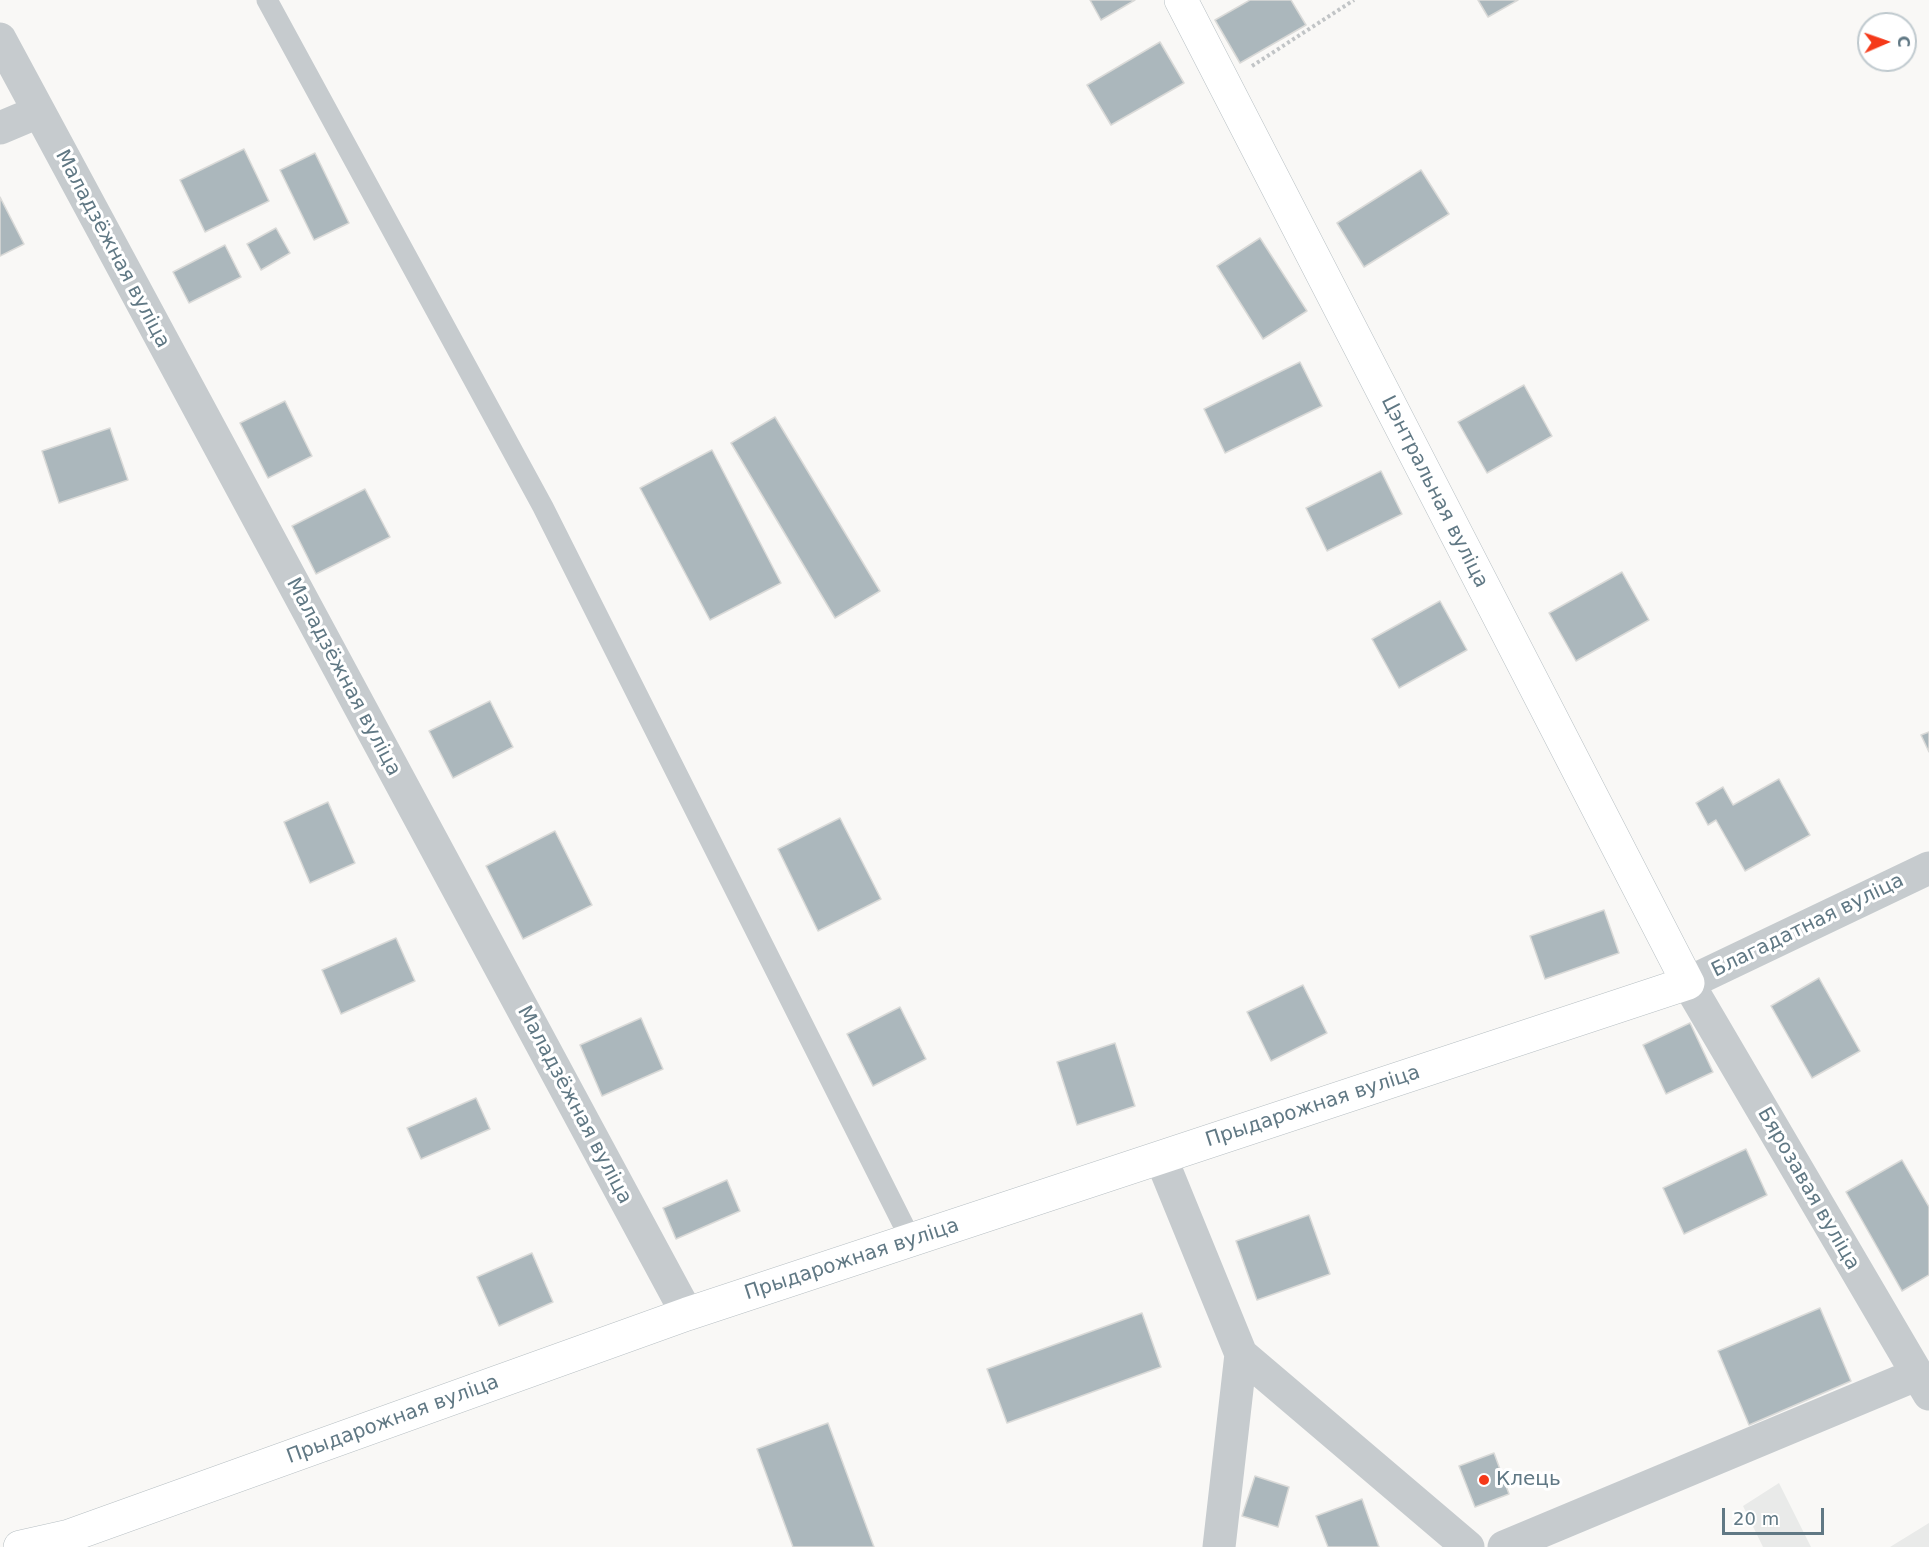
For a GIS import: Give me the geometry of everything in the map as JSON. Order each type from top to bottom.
[{"type":"street","name":"Цэнтральная вуліца","points":[[1181,0],[1688,984]]},
{"type":"street","name":"Маладзёжная вуліца","points":[[0,39],[687,1314]]},
{"type":"street","points":[[0,128],[38,112]]},
{"type":"street","name":"Благадатная вуліца","points":[[1688,984],[1929,868]]},
{"type":"street","name":"Прыдарожная вуліца","points":[[20,1547],[69,1536],[687,1314],[1688,984]]},
{"type":"street","name":"Бярозавая вуліца","points":[[1688,984],[1923,1384]]},
{"type":"street","points":[[1161,1158],[1241,1354],[1468,1547]]},
{"type":"street","points":[[1219,1547],[1241,1354]]},
{"type":"street","points":[[1504,1547],[1923,1384]]},
{"type":"lane","points":[[267,0],[543,507],[911,1240]]},
{"type":"path","points":[[1224,84],[1354,0]]},
{"type":"shaded area","points":[[1779,1483],[1811,1547],[1763,1547],[1743,1506]]},
{"type":"shaded area","points":[[1929,1523],[1929,1547],[1890,1547]]},
{"type":"building","points":[[1090,0],[1135,0],[1101,20]]},
{"type":"building","points":[[1250,0],[1291,0],[1306,25],[1240,63],[1215,20]]},
{"type":"building","points":[[1478,0],[1518,0],[1488,17]]},
{"type":"building","points":[[1160,42],[1184,83],[1111,125],[1087,85]]},
{"type":"building","points":[[244,149],[269,201],[205,232],[180,180]]},
{"type":"building","points":[[315,153],[349,223],[314,240],[280,170]]},
{"type":"building","points":[[1421,170],[1449,214],[1364,267],[1337,223]]},
{"type":"building","points":[[0,197],[24,244],[0,256]]},
{"type":"building","points":[[276,228],[290,253],[261,270],[247,244]]},
{"type":"building","points":[[1260,238],[1307,311],[1263,339],[1217,266]]},
{"type":"building","points":[[225,245],[241,277],[189,303],[173,272]]},
{"type":"building","points":[[1300,362],[1322,406],[1225,453],[1204,409]]},
{"type":"building","points":[[1524,385],[1552,436],[1487,473],[1458,422]]},
{"type":"building","points":[[285,401],[312,456],[268,478],[240,423]]},
{"type":"building","points":[[775,417],[880,591],[835,618],[731,443]]},
{"type":"building","points":[[110,428],[128,480],[59,503],[42,451]]},
{"type":"building","points":[[712,450],[781,583],[710,620],[640,488]]},
{"type":"building","points":[[1381,471],[1402,514],[1327,551],[1306,508]]},
{"type":"building","points":[[365,489],[390,537],[316,574],[292,526]]},
{"type":"building","points":[[1622,572],[1649,620],[1576,661],[1549,613]]},
{"type":"building","points":[[1440,601],[1467,650],[1399,688],[1372,639]]},
{"type":"building","points":[[490,701],[513,747],[453,778],[429,731]]},
{"type":"building","points":[[1929,732],[1929,752],[1921,735]]},
{"type":"building","points":[[1779,779],[1810,835],[1745,871],[1716,820],[1708,825],[1696,803],[1723,787],[1733,805]]},
{"type":"building","points":[[328,802],[355,863],[310,883],[284,822]]},
{"type":"building","points":[[840,818],[881,899],[818,931],[778,849]]},
{"type":"building","points":[[555,831],[592,905],[523,939],[486,866]]},
{"type":"building","points":[[1604,910],[1619,953],[1545,979],[1530,936]]},
{"type":"building","points":[[396,938],[415,981],[341,1014],[322,970]]},
{"type":"building","points":[[1819,978],[1860,1051],[1812,1078],[1771,1006]]},
{"type":"building","points":[[1303,985],[1327,1033],[1271,1061],[1247,1012]]},
{"type":"building","points":[[900,1007],[926,1059],[873,1086],[847,1034]]},
{"type":"building","points":[[641,1018],[663,1069],[602,1096],[580,1045]]},
{"type":"building","points":[[1690,1023],[1713,1072],[1666,1094],[1643,1045]]},
{"type":"building","points":[[1115,1043],[1135,1106],[1077,1125],[1057,1062]]},
{"type":"building","points":[[476,1098],[490,1129],[421,1159],[407,1128]]},
{"type":"building","points":[[1746,1149],[1767,1195],[1684,1234],[1663,1188]]},
{"type":"building","points":[[1902,1160],[1929,1207],[1929,1275],[1902,1291],[1846,1192]]},
{"type":"building","points":[[727,1180],[740,1211],[676,1239],[663,1208]]},
{"type":"building","points":[[1309,1215],[1330,1274],[1257,1300],[1236,1241]]},
{"type":"building","points":[[532,1253],[553,1302],[499,1326],[477,1277]]},
{"type":"building","points":[[1820,1308],[1851,1381],[1749,1425],[1718,1351]]},
{"type":"building","points":[[1142,1313],[1161,1367],[1007,1423],[987,1369]]},
{"type":"building","points":[[828,1423],[874,1547],[793,1547],[757,1449]]},
{"type":"building","name":"Клець","points":[[1494,1453],[1509,1494],[1475,1507],[1459,1466]]},
{"type":"building","points":[[1255,1476],[1289,1487],[1278,1527],[1242,1516]]},
{"type":"building","points":[[1362,1499],[1379,1547],[1328,1547],[1316,1516]]},
{"type":"place","name":"Клець","points":[[1484,1480]]}]
